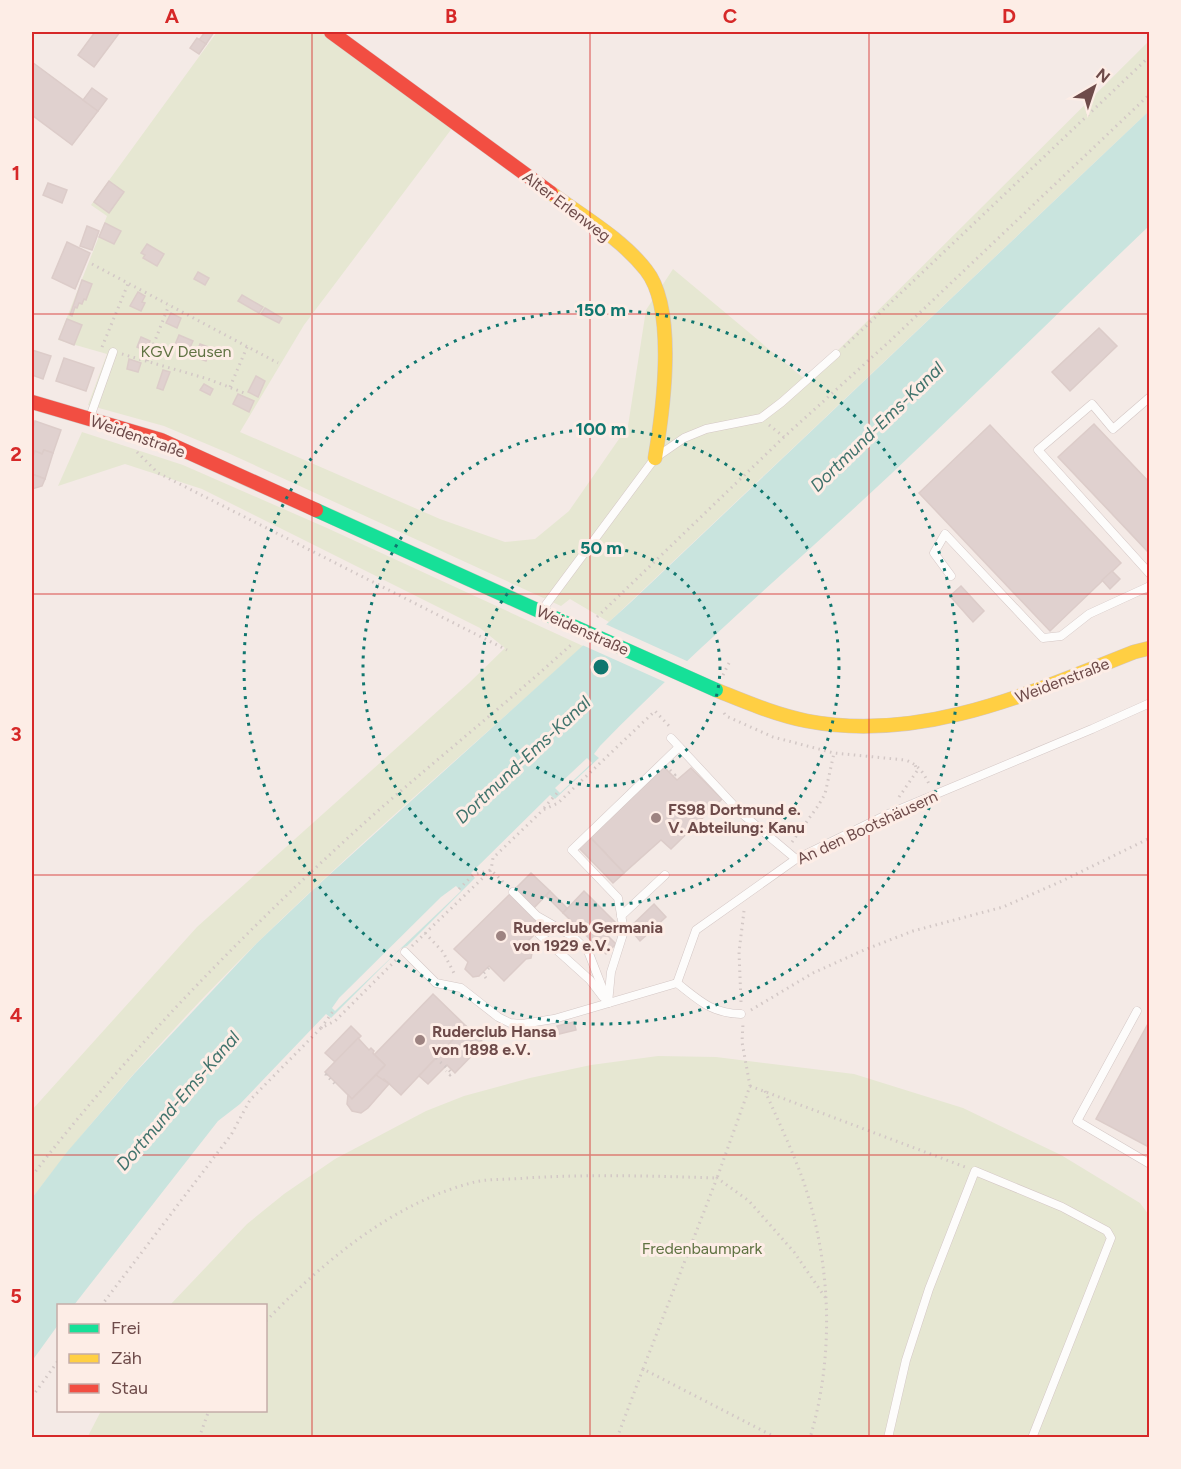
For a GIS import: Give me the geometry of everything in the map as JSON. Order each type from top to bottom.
[{"type":"street","name":"Alter Erlenweg","points":[[331,32],[600,229],[647,270],[659,294],[663,344],[661,426],[655,458]]},
{"type":"street","name":"Weidenstraße","points":[[32,402],[161,440],[716,690],[751,705],[821,723],[849,726],[909,724],[956,716],[1001,703],[1149,648]]},
{"type":"lane","points":[[90,419],[113,352]]},
{"type":"lane","points":[[542,611],[655,458],[684,438],[706,429],[761,418],[836,354]]},
{"type":"lane","points":[[1149,397],[1113,429],[1092,404],[1038,450],[1149,574]]},
{"type":"lane","points":[[951,576],[934,553],[945,534],[1042,638],[1061,636],[1089,614],[1149,586]]},
{"type":"lane","name":"An den Bootshäusern","points":[[677,983],[696,930],[796,859],[886,815],[1149,703]]},
{"type":"lane","points":[[671,738],[740,812],[796,859]]},
{"type":"lane","points":[[608,1003],[611,972],[624,931],[618,898],[572,850],[679,747]]},
{"type":"lane","points":[[621,916],[665,876]]},
{"type":"lane","points":[[513,892],[537,916],[572,936],[588,951],[608,1003]]},
{"type":"lane","points":[[538,934],[590,980],[608,1003]]},
{"type":"lane","points":[[405,952],[436,983],[461,988],[498,1017],[510,1023],[522,1024],[554,1019],[677,983],[723,1014],[741,1014]]},
{"type":"lane","points":[[1137,1011],[1077,1121],[1149,1164]]},
{"type":"lane","points":[[888,1437],[906,1360],[929,1289],[975,1172],[1062,1207],[1107,1232],[1111,1238],[1032,1437]]},
{"type":"path","points":[[836,354],[1149,56]]},
{"type":"path","points":[[595,619],[612,600],[660,558],[784,437],[891,340],[1149,94]]},
{"type":"path","points":[[92,264],[278,363]]},
{"type":"path","points":[[101,348],[129,284]]},
{"type":"path","points":[[147,361],[169,304]]},
{"type":"path","points":[[94,347],[147,361],[247,394]]},
{"type":"path","points":[[230,387],[248,347]]},
{"type":"path","points":[[761,418],[784,437]]},
{"type":"path","points":[[135,450],[158,473],[507,650]]},
{"type":"path","points":[[32,1176],[151,1035],[276,905],[372,817],[579,636]]},
{"type":"path","points":[[543,810],[558,803],[655,711],[668,724]]},
{"type":"path","points":[[722,711],[726,716],[773,737],[834,753],[915,763],[925,774],[934,795]]},
{"type":"path","points":[[788,852],[794,837],[825,794],[834,753]]},
{"type":"path","points":[[886,815],[917,771],[915,763]]},
{"type":"path","points":[[321,1029],[335,1021],[491,870],[493,858],[543,810],[558,792]]},
{"type":"path","points":[[741,1014],[756,1009],[813,973],[864,950],[913,931],[1003,907],[1149,838]]},
{"type":"path","points":[[459,889],[473,876],[491,870]]},
{"type":"path","points":[[491,870],[513,892]]},
{"type":"path","points":[[617,1437],[750,1086],[742,1042],[739,952],[742,914],[754,890]]},
{"type":"path","points":[[425,933],[443,952],[461,988]]},
{"type":"path","points":[[486,978],[483,974],[490,967]]},
{"type":"path","points":[[102,1304],[231,1135],[250,1100],[321,1029],[334,1010]]},
{"type":"path","points":[[436,1058],[452,1073],[450,1076],[446,1071]]},
{"type":"path","points":[[327,1074],[335,1084]]},
{"type":"path","points":[[750,1086],[975,1172]]},
{"type":"path","points":[[765,1091],[803,1180],[817,1231],[827,1300],[827,1346],[815,1421],[810,1437]]},
{"type":"path","points":[[267,1320],[298,1287],[357,1241],[411,1205],[444,1191],[474,1182],[545,1177],[631,1175],[717,1178],[749,1201],[794,1252],[827,1300]]},
{"type":"path","points":[[32,1397],[57,1362]]},
{"type":"path","points":[[643,1369],[777,1437]]},
{"type":"path","points":[[199,1437],[209,1412]]},
{"type":"green space","name":"KGV Deusen","points":[[217,32],[331,32],[456,123],[304,325],[240,432],[440,519],[505,542],[535,539],[569,511],[628,426],[646,310],[673,269],[807,381],[1149,41],[1149,111],[609,622],[570,599],[561,606],[228,453],[164,426],[88,405],[107,354],[58,340],[107,216],[91,205]]},
{"type":"green space","points":[[82,432],[183,465],[327,528],[583,646],[378,830],[257,943],[140,1067],[32,1198],[32,1110],[197,927],[505,648],[480,628],[202,489],[125,464],[58,486]]},
{"type":"green space","name":"Fredenbaumpark","points":[[658,1056],[716,1057],[854,1074],[963,1108],[1061,1155],[1140,1203],[1149,1215],[1149,1437],[87,1438],[100,1412],[267,1412],[267,1304],[171,1304],[247,1224],[284,1194],[335,1159],[426,1111],[464,1096],[530,1078],[591,1065]]},
{"type":"water","name":"Dortmund-Ems-Kanal","points":[[1149,111],[1149,226],[891,474],[671,676],[600,746],[594,754],[599,758],[555,799],[550,795],[471,873],[475,878],[407,946],[400,949],[331,1018],[326,1014],[240,1104],[218,1121],[75,1304],[57,1304],[57,1326],[32,1361],[32,1198],[67,1152],[134,1074],[257,943],[631,602]]},
{"type":"pier","points":[[603,623],[689,662],[667,683],[580,644]]},
{"type":"pier","points":[[587,758],[592,763],[560,793],[555,788]]},
{"type":"pier","points":[[456,886],[461,891],[335,1011],[332,1008],[339,998],[441,897]]},
{"type":"building","points":[[95,32],[120,32],[94,67],[78,55]]},
{"type":"building","points":[[205,32],[214,32],[206,44],[199,40]]},
{"type":"building","points":[[197,38],[206,44],[199,54],[190,48]]},
{"type":"building","points":[[32,62],[98,111],[72,145],[32,115]]},
{"type":"building","points":[[92,88],[107,99],[98,111],[83,100]]},
{"type":"building","points":[[109,181],[124,192],[109,213],[94,202]]},
{"type":"building","points":[[48,183],[67,190],[62,203],[43,195]]},
{"type":"building","points":[[105,223],[121,231],[114,244],[99,237]]},
{"type":"building","points":[[87,226],[99,231],[92,250],[80,246]]},
{"type":"building","points":[[67,242],[90,253],[75,289],[52,278]]},
{"type":"building","points":[[147,244],[164,254],[157,266],[143,258],[145,255],[141,253]]},
{"type":"building","points":[[198,272],[209,278],[205,285],[194,279]]},
{"type":"building","points":[[82,280],[92,284],[86,300],[84,299],[82,304],[79,303],[77,308],[75,307],[72,316],[70,315]]},
{"type":"building","points":[[138,292],[145,296],[142,302],[145,303],[141,311],[130,306]]},
{"type":"building","points":[[242,295],[263,307],[259,313],[238,301]]},
{"type":"building","points":[[265,308],[282,318],[279,323],[261,314]]},
{"type":"building","points":[[171,313],[181,318],[177,328],[166,323]]},
{"type":"building","points":[[67,319],[82,325],[74,345],[59,339]]},
{"type":"building","points":[[1099,328],[1117,346],[1070,391],[1052,372]]},
{"type":"building","points":[[179,335],[193,341],[188,352],[174,347]]},
{"type":"building","points":[[141,337],[150,341],[146,351],[137,347]]},
{"type":"building","points":[[200,344],[211,348],[206,361],[195,357]]},
{"type":"building","points":[[32,350],[51,356],[43,379],[32,375]]},
{"type":"building","points":[[64,358],[94,368],[86,391],[56,381]]},
{"type":"building","points":[[129,359],[141,363],[138,372],[127,369]]},
{"type":"building","points":[[163,370],[170,372],[163,390],[157,388]]},
{"type":"building","points":[[256,376],[265,381],[258,397],[248,392]]},
{"type":"building","points":[[204,384],[213,389],[210,395],[200,390]]},
{"type":"building","points":[[238,394],[254,401],[249,412],[233,404]]},
{"type":"building","points":[[35,421],[61,430],[53,453],[44,450],[42,454],[35,451],[32,459],[32,432]]},
{"type":"building","points":[[1094,424],[1150,483],[1150,554],[1058,457]]},
{"type":"building","points":[[990,425],[1121,563],[1050,631],[919,493]]},
{"type":"building","points":[[44,450],[53,453],[45,479],[32,474],[32,459],[35,451],[42,454]]},
{"type":"building","points":[[32,474],[45,479],[42,486],[32,489]]},
{"type":"building","points":[[1112,571],[1120,579],[1110,589],[1102,580]]},
{"type":"building","points":[[961,586],[984,611],[973,622],[950,596]]},
{"type":"building","name":"FS98 Dortmund e. V. Abteilung: Kanu","points":[[664,767],[677,780],[691,768],[722,799],[671,849],[661,840],[624,873],[590,837]]},
{"type":"building","points":[[590,837],[624,873],[613,883],[579,848]]},
{"type":"building","points":[[531,873],[550,891],[534,908],[515,889]]},
{"type":"building","points":[[550,891],[567,908],[563,913],[546,896]]},
{"type":"building","points":[[584,891],[618,925],[597,946],[563,913]]},
{"type":"building","name":"Ruderclub Germania von 1929 e.V.","points":[[510,894],[542,927],[524,945],[532,953],[531,958],[526,959],[504,981],[489,966],[479,976],[473,977],[465,969],[468,962],[454,949]]},
{"type":"building","points":[[654,904],[666,917],[640,941],[629,928]]},
{"type":"building","points":[[608,936],[616,944],[606,954],[598,946]]},
{"type":"building","name":"Ruderclub Hansa von 1898 e.V.","points":[[433,994],[466,1026],[401,1095],[384,1079],[382,1081],[376,1075],[385,1065],[374,1055]]},
{"type":"building","points":[[1150,1020],[1150,1143],[1147,1146],[1096,1119]]},
{"type":"building","points":[[574,1022],[576,1030],[559,1034],[557,1026]]},
{"type":"building","points":[[351,1026],[361,1036],[335,1062],[325,1053]]},
{"type":"building","points":[[466,1026],[484,1043],[455,1073],[447,1065],[428,1084],[419,1076]]},
{"type":"building","points":[[358,1038],[369,1050],[371,1048],[374,1051],[373,1053],[385,1065],[352,1099],[325,1072]]},
{"type":"building","points":[[376,1075],[389,1084],[368,1108],[361,1113],[352,1111],[347,1104],[348,1095],[352,1099]]},
{"type":"traffic: fast","points":[[316,510],[557,619]]},
{"type":"traffic: fast","points":[[557,619],[716,690]]},
{"type":"traffic: slow","points":[[551,193],[625,248],[646,270],[656,287],[662,309],[665,361],[655,458]]},
{"type":"traffic: slow","points":[[716,690],[772,712],[807,721],[850,726],[892,725],[933,720],[1015,698],[1134,652],[1150,648]]},
{"type":"traffic: jam","points":[[331,32],[551,193]]},
{"type":"traffic: jam","points":[[32,402],[161,440],[316,510]]},
{"type":"place","name":"FS98 Dortmund e. V. Abteilung: Kanu","points":[[656,818]]},
{"type":"place","name":"Ruderclub Germania von 1929 e.V.","points":[[501,936]]},
{"type":"place","name":"Ruderclub Hansa von 1898 e.V.","points":[[420,1040]]}]
